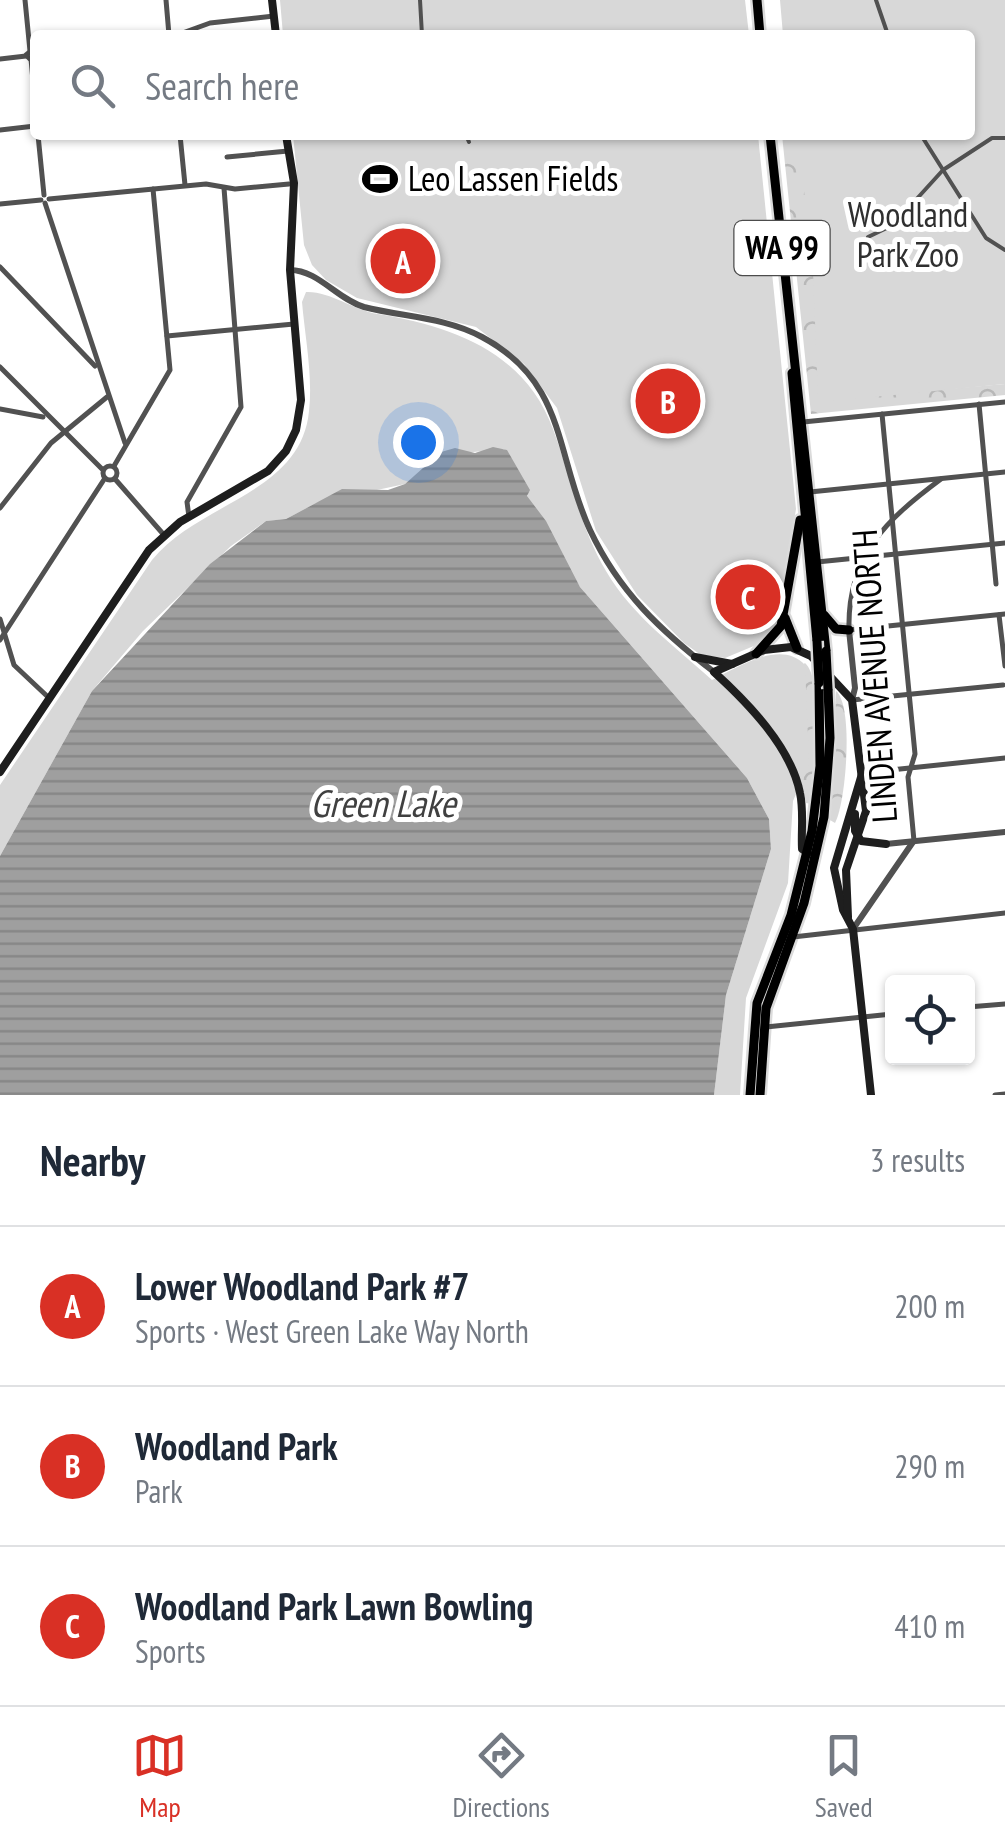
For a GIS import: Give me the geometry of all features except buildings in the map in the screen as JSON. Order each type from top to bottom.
[{"type":"highway","points":[[757,0],[760,30]]},
{"type":"highway","name":"WA 99","points":[[760,1095],[762,1027],[771,990],[793,937],[824,817],[830,738],[802,502],[793,360],[771,140]]},
{"type":"highway","name":"WA 99","points":[[750,1095],[756,1003],[788,924],[808,853],[820,766],[826,651],[793,360]]},
{"type":"highway","points":[[756,654],[778,634],[784,615],[802,502]]},
{"type":"highway","points":[[822,612],[836,630],[849,630]]},
{"type":"highway","points":[[784,615],[797,648]]},
{"type":"main road","points":[[272,0],[275,30]]},
{"type":"main road","points":[[0,772],[134,569],[164,535],[268,471],[289,446],[301,406],[290,270],[292,218],[287,140]]},
{"type":"main road","points":[[808,853],[802,849],[800,792],[794,776],[758,718],[714,672],[777,646],[797,648],[827,671],[852,700],[866,810],[862,836],[886,844]]},
{"type":"main road","points":[[695,657],[736,664]]},
{"type":"main road","points":[[862,773],[834,866],[853,929],[871,1095]]},
{"type":"main road","points":[[857,800],[858,838]]},
{"type":"main road","points":[[848,916],[846,875],[866,810]]},
{"type":"main road","points":[[858,838],[870,845],[886,844]]},
{"type":"main road","points":[[835,878],[846,875]]},
{"type":"street","points":[[25,0],[30,63]]},
{"type":"street","points":[[166,0],[169,30]]},
{"type":"street","points":[[420,0],[422,30]]},
{"type":"street","points":[[876,0],[886,30]]},
{"type":"street","points":[[191,30],[210,23],[274,16]]},
{"type":"street","points":[[0,58],[29,55]]},
{"type":"street","points":[[0,130],[30,127]]},
{"type":"street","points":[[868,237],[893,225],[943,170],[992,138],[1005,138]]},
{"type":"street","points":[[39,140],[45,199],[97,368],[125,443]]},
{"type":"street","points":[[180,140],[185,186]]},
{"type":"street","points":[[924,140],[986,238],[1005,250]]},
{"type":"street","points":[[227,157],[288,151]]},
{"type":"street","points":[[0,204],[185,186],[224,188],[290,179]]},
{"type":"street","points":[[189,517],[187,502],[240,414],[237,329],[224,188]]},
{"type":"street","points":[[153,189],[169,377],[114,466],[115,479],[164,535]]},
{"type":"street","points":[[0,267],[97,368]]},
{"type":"street","points":[[290,270],[307,272],[355,304],[469,330],[516,362],[554,413],[580,504],[614,573],[653,623],[714,672]]},
{"type":"street","points":[[167,336],[294,324]]},
{"type":"street","points":[[0,367],[46,417],[104,470],[105,478],[2,638]]},
{"type":"street","points":[[0,508],[64,430],[107,397]]},
{"type":"street","points":[[803,422],[1005,402]]},
{"type":"street","points":[[979,404],[996,584]]},
{"type":"street","points":[[0,409],[46,417]]},
{"type":"street","name":"LINDEN AVENUE NORTH","points":[[853,929],[914,841],[914,754],[882,414]]},
{"type":"street","points":[[104,470],[114,466]]},
{"type":"street","points":[[810,492],[1005,472]]},
{"type":"street","points":[[105,478],[115,479]]},
{"type":"street","points":[[941,479],[892,516],[864,558],[853,588],[849,630],[855,688],[852,700],[1004,684]]},
{"type":"street","points":[[818,562],[1005,543]]},
{"type":"street","points":[[849,630],[1002,614],[1005,666]]},
{"type":"street","points":[[0,619],[2,638],[20,674],[48,697]]},
{"type":"street","points":[[862,773],[1005,758]]},
{"type":"street","points":[[886,844],[1005,832]]},
{"type":"street","points":[[793,937],[1005,913]]},
{"type":"street","points":[[975,1006],[1005,1004]]},
{"type":"street","points":[[762,1027],[885,1015]]},
{"type":"street","points":[[995,1095],[1005,1094]]},
{"type":"green space","points":[[280,0],[745,0],[748,30],[283,30]]},
{"type":"green space","name":"Woodland Park Zoo","points":[[780,0],[1005,0],[1005,384],[833,401],[818,396],[812,247],[797,140],[975,140],[975,30],[783,30]]},
{"type":"green space","points":[[294,140],[759,140],[796,509],[777,624],[761,643],[725,658],[701,655],[684,643],[637,595],[596,531],[557,408],[524,364],[476,327],[357,298],[326,280],[312,265],[304,245]]},
{"type":"green space","points":[[783,140],[809,140],[947,389],[1005,384],[1005,395],[811,414]]},
{"type":"green space","points":[[306,292],[459,335],[505,362],[524,380],[553,429],[582,519],[606,571],[641,616],[712,680],[772,655],[795,658],[805,665],[809,764],[793,801],[788,883],[746,998],[740,1095],[714,1095],[726,995],[771,849],[769,819],[747,778],[580,587],[527,497],[529,490],[504,449],[463,453],[430,464],[405,484],[316,503],[286,519],[266,521],[231,546],[143,631],[92,691],[0,856],[0,785],[152,560],[172,540],[268,479],[288,461],[302,439],[310,398],[302,302]]},
{"type":"green space","points":[[805,663],[811,673],[817,708],[812,804],[806,803],[800,777],[801,666]]},
{"type":"green space","points":[[836,691],[845,715],[846,755],[835,823],[830,820]]},
{"type":"water","name":"Green Lake","points":[[493,447],[507,450],[530,490],[527,496],[546,521],[580,587],[747,778],[769,819],[771,849],[726,995],[714,1095],[0,1095],[0,856],[92,691],[210,564],[266,521],[286,519],[342,489],[388,490],[405,484],[441,452],[455,448],[475,453]]},
{"type":"place","name":"Leo Lassen Fields","points":[[380,179]]},
{"type":"place","name":"Lower Woodland Park #7","points":[[403,261]]},
{"type":"place","name":"Woodland Park","points":[[668,401]]},
{"type":"place","name":"Woodland Park Lawn Bowling","points":[[748,597]]}]
